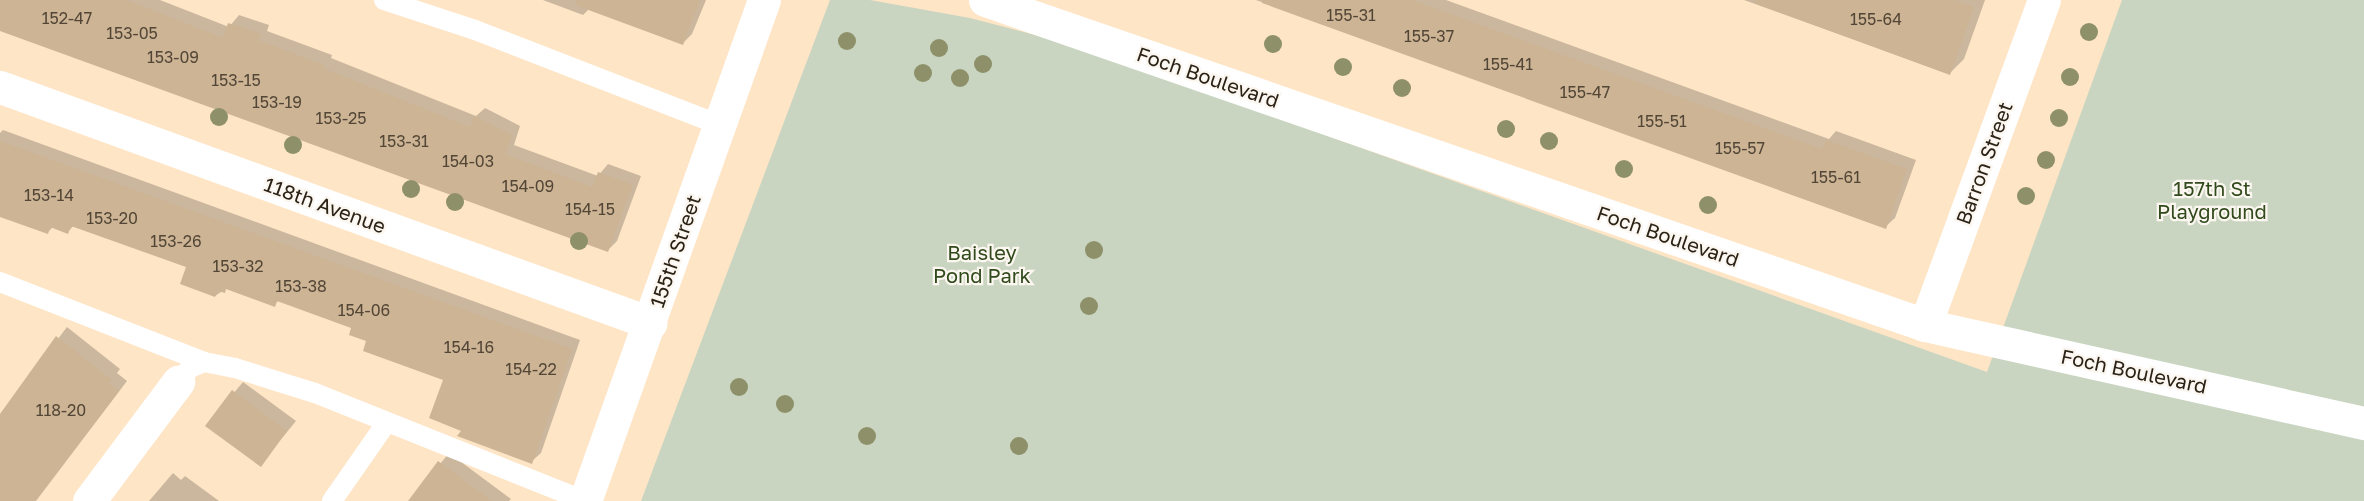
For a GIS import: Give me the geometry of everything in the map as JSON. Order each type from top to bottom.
[{"type":"street","name":"155th Street","points":[[585,501],[764,0]]},
{"type":"street","name":"Foch Boulevard","points":[[985,0],[1925,325],[2364,423]]},
{"type":"street","name":"Barron Street","points":[[1925,325],[2044,0]]},
{"type":"street","name":"118th Avenue","points":[[0,87],[650,323]]},
{"type":"street","points":[[89,501],[178,382]]},
{"type":"lane","points":[[384,0],[475,30],[720,125]]},
{"type":"lane","points":[[0,282],[204,362],[315,393],[585,501]]},
{"type":"lane","points":[[178,382],[190,368],[204,362]]},
{"type":"lane","points":[[332,501],[387,422]]},
{"type":"green space","name":"Baisley Pond Park","points":[[830,0],[870,0],[970,18],[1074,45],[1987,372],[2122,0],[2364,0],[2364,501],[641,501]]},
{"type":"building","points":[[0,0],[127,0],[223,38],[228,23],[261,34],[258,40],[324,65],[323,68],[470,127],[474,116],[512,135],[505,154],[592,187],[598,172],[633,185],[608,252],[0,31]]},
{"type":"building","points":[[576,0],[700,0],[683,45],[575,5]]},
{"type":"building","points":[[1262,0],[1412,0],[1822,149],[1826,140],[1907,169],[1886,229],[1262,3]]},
{"type":"building","points":[[1755,0],[1954,0],[1974,7],[1950,75],[1754,3]]},
{"type":"building","points":[[0,141],[572,349],[532,464],[457,436],[461,431],[429,418],[443,380],[363,351],[366,341],[349,335],[351,328],[277,301],[275,307],[226,289],[225,293],[218,291],[215,297],[180,284],[186,267],[71,226],[68,234],[50,227],[48,234],[0,217]]},
{"type":"building","points":[[56,336],[112,380],[109,383],[119,391],[35,501],[0,501],[0,414]]},
{"type":"building","points":[[232,390],[287,431],[261,467],[205,426]]},
{"type":"building","points":[[438,461],[492,501],[408,501]]},
{"type":"park label","name":"157th St Playground","points":[[2212,200]]}]
